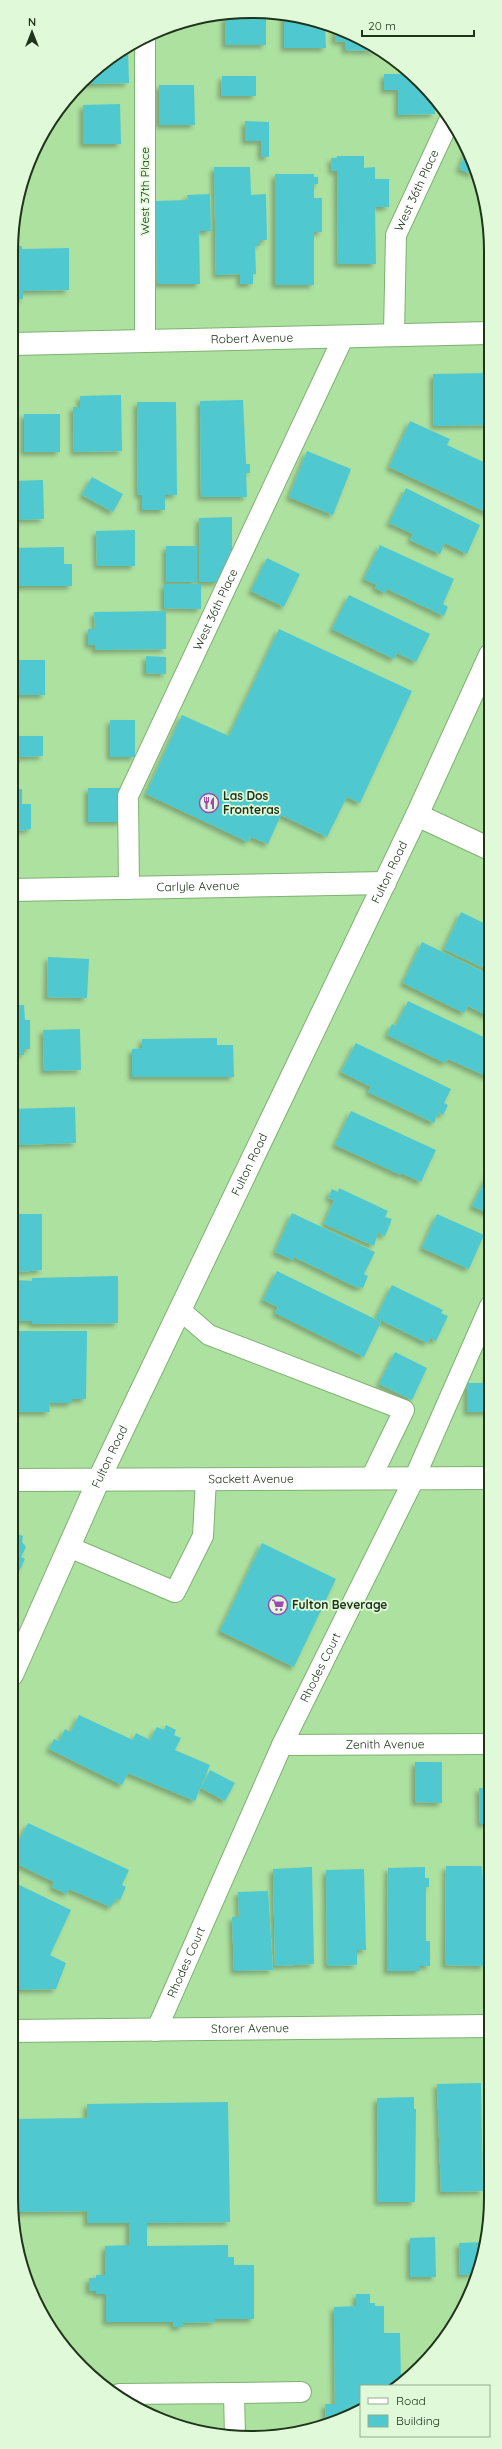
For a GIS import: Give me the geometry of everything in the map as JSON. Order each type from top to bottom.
[{"type":"street","name":"Robert Avenue","points":[[18,344],[343,338],[394,334],[484,333]]},
{"type":"street","name":"Fulton Road","points":[[18,1662],[99,1479],[385,883],[484,668]]},
{"type":"street","points":[[417,815],[484,846]]},
{"type":"street","name":"Carlyle Avenue","points":[[18,890],[385,883]]},
{"type":"street","name":"Sackett Avenue","points":[[18,1480],[484,1478]]},
{"type":"street","name":"Storer Avenue","points":[[18,2031],[156,2031],[484,2026]]},
{"type":"lane","name":"West 37th Place","points":[[144,44],[145,342]]},
{"type":"lane","name":"West 36th Place","points":[[394,334],[396,235],[447,125]]},
{"type":"lane","name":"West 36th Place","points":[[129,889],[128,796],[343,338]]},
{"type":"lane","points":[[180,1310],[209,1335],[404,1410],[372,1478]]},
{"type":"lane","name":"Rhodes Court","points":[[156,2031],[282,1745],[414,1479],[484,1320]]},
{"type":"lane","points":[[69,1547],[175,1592],[203,1536],[206,1479]]},
{"type":"lane","name":"Zenith Avenue","points":[[282,1745],[484,1744]]},
{"type":"lane","points":[[125,2394],[301,2392]]},
{"type":"lane","points":[[234,2393],[235,2431]]},
{"type":"building","points":[[266,18],[266,45],[225,45],[225,19]]},
{"type":"building","points":[[284,20],[325,30],[326,48],[284,48]]},
{"type":"building","points":[[335,34],[371,51],[345,50],[345,42],[335,41]]},
{"type":"building","points":[[128,53],[129,83],[88,84],[109,66]]},
{"type":"building","points":[[384,74],[403,74],[416,86],[435,107],[435,114],[398,115],[398,90],[384,90]]},
{"type":"building","points":[[222,76],[256,76],[256,96],[221,96]]},
{"type":"building","points":[[159,85],[194,85],[195,125],[159,125]]},
{"type":"building","points":[[120,104],[121,144],[83,144],[83,105]]},
{"type":"building","points":[[245,121],[269,122],[269,157],[261,157],[261,141],[245,141]]},
{"type":"building","points":[[337,156],[364,156],[364,168],[375,167],[375,179],[389,179],[389,207],[375,207],[376,264],[338,264],[337,171],[332,171],[331,158],[337,158]]},
{"type":"building","points":[[464,157],[471,174],[459,169]]},
{"type":"building","points":[[214,167],[250,167],[251,195],[266,194],[267,240],[260,240],[260,246],[255,246],[256,274],[253,274],[253,284],[240,284],[240,274],[216,275]]},
{"type":"building","points":[[275,174],[314,174],[314,177],[318,177],[318,184],[314,184],[314,198],[322,198],[322,232],[314,232],[314,285],[275,285]]},
{"type":"building","points":[[210,194],[211,231],[199,231],[200,284],[157,284],[156,201],[188,200],[187,195]]},
{"type":"building","points":[[18,246],[22,246],[22,249],[69,248],[69,290],[23,291],[23,299],[18,299]]},
{"type":"building","points":[[484,373],[484,425],[434,426],[433,374]]},
{"type":"building","points":[[121,395],[122,451],[74,452],[73,407],[80,407],[80,396]]},
{"type":"building","points":[[243,400],[246,464],[250,464],[250,473],[246,473],[247,497],[201,497],[200,401]]},
{"type":"building","points":[[137,402],[176,402],[177,495],[165,495],[165,510],[142,510],[142,495],[138,495]]},
{"type":"building","points":[[24,414],[60,414],[60,452],[24,452]]},
{"type":"building","points":[[410,421],[450,439],[447,445],[484,462],[484,511],[389,467]]},
{"type":"building","points":[[307,451],[351,469],[333,515],[289,497]]},
{"type":"building","points":[[92,477],[123,494],[113,512],[82,495]]},
{"type":"building","points":[[43,480],[44,519],[18,520],[18,481]]},
{"type":"building","points":[[406,488],[480,525],[467,554],[445,543],[440,554],[410,540],[413,534],[389,523]]},
{"type":"building","points":[[232,517],[232,556],[218,582],[199,582],[199,518]]},
{"type":"building","points":[[135,530],[135,566],[97,566],[96,531]]},
{"type":"building","points":[[380,545],[454,579],[443,604],[448,607],[444,616],[387,589],[385,593],[375,588],[377,585],[364,579]]},
{"type":"building","points":[[166,546],[197,546],[197,582],[166,582]]},
{"type":"building","points":[[64,547],[64,564],[72,564],[72,586],[18,586],[18,548]]},
{"type":"building","points":[[267,558],[300,574],[284,607],[251,591]]},
{"type":"building","points":[[164,584],[201,584],[201,609],[164,608]]},
{"type":"building","points":[[349,595],[430,634],[416,662],[397,653],[394,659],[332,629]]},
{"type":"building","points":[[166,611],[166,649],[95,650],[95,645],[88,645],[88,629],[95,629],[94,612]]},
{"type":"building","points":[[279,629],[412,691],[360,803],[347,797],[327,837],[281,815],[268,844],[251,837],[248,842],[146,794],[182,715],[229,736]]},
{"type":"building","points":[[146,656],[166,657],[166,674],[146,673]]},
{"type":"building","points":[[18,660],[45,660],[45,695],[18,695]]},
{"type":"building","points":[[110,720],[135,720],[135,757],[110,757]]},
{"type":"building","points":[[18,721],[19,736],[43,736],[43,756],[19,757],[20,763],[18,763]]},
{"type":"building","points":[[88,788],[122,788],[122,822],[88,822]]},
{"type":"building","points":[[18,789],[22,789],[22,804],[31,804],[31,829],[18,831]]},
{"type":"building","points":[[461,912],[484,923],[484,968],[444,949]]},
{"type":"building","points":[[422,942],[484,972],[484,1014],[468,1006],[464,1013],[403,983]]},
{"type":"building","points":[[48,957],[89,959],[87,998],[47,997]]},
{"type":"building","points":[[408,1001],[484,1037],[484,1075],[448,1059],[445,1063],[387,1035],[392,1024],[396,1026]]},
{"type":"building","points":[[18,1005],[24,1005],[25,1020],[30,1020],[30,1049],[24,1049],[24,1055],[18,1055]]},
{"type":"building","points":[[80,1029],[81,1070],[44,1071],[43,1030]]},
{"type":"building","points":[[217,1038],[217,1045],[233,1045],[234,1077],[132,1077],[132,1049],[142,1048],[142,1039]]},
{"type":"building","points":[[356,1043],[451,1089],[444,1103],[448,1105],[443,1115],[438,1113],[434,1123],[368,1092],[371,1087],[341,1072]]},
{"type":"building","points":[[75,1107],[76,1143],[18,1145],[18,1109]]},
{"type":"building","points":[[351,1111],[436,1150],[421,1182],[401,1173],[401,1175],[335,1145]]},
{"type":"building","points":[[484,1183],[484,1211],[472,1206]]},
{"type":"building","points":[[339,1188],[388,1211],[385,1217],[392,1219],[385,1236],[378,1233],[374,1246],[324,1224],[334,1200],[328,1198],[332,1189],[338,1192]]},
{"type":"building","points":[[292,1213],[375,1252],[364,1274],[368,1276],[363,1288],[359,1286],[358,1288],[294,1257],[293,1260],[275,1252]]},
{"type":"building","points":[[18,1214],[42,1214],[42,1270],[18,1272]]},
{"type":"building","points":[[437,1214],[484,1235],[469,1269],[422,1248]]},
{"type":"building","points":[[277,1271],[381,1322],[364,1357],[275,1313],[278,1307],[263,1300]]},
{"type":"building","points":[[118,1276],[118,1323],[32,1324],[32,1321],[18,1321],[18,1280],[32,1281],[32,1278]]},
{"type":"building","points":[[392,1285],[443,1310],[441,1313],[448,1316],[436,1341],[430,1338],[427,1343],[376,1318]]},
{"type":"building","points":[[18,1331],[87,1331],[86,1399],[72,1399],[72,1403],[49,1403],[50,1412],[18,1412]]},
{"type":"building","points":[[395,1352],[427,1368],[412,1400],[379,1384]]},
{"type":"building","points":[[467,1383],[484,1383],[484,1412],[467,1412]]},
{"type":"building","points":[[18,1534],[23,1536],[22,1542],[26,1547],[21,1557],[25,1559],[18,1574]]},
{"type":"building","name":"Fulton Beverage","points":[[262,1543],[336,1579],[294,1667],[220,1631]]},
{"type":"building","points":[[79,1715],[133,1740],[136,1733],[150,1740],[157,1727],[164,1730],[166,1725],[176,1730],[174,1735],[181,1738],[175,1750],[210,1765],[195,1801],[128,1773],[122,1785],[49,1749],[54,1739],[59,1741],[65,1729],[71,1732]]},
{"type":"building","points":[[415,1762],[442,1762],[442,1803],[415,1802]]},
{"type":"building","points":[[210,1770],[235,1783],[225,1801],[201,1788]]},
{"type":"building","points":[[479,1788],[484,1788],[484,1824],[480,1824]]},
{"type":"building","points":[[28,1823],[129,1870],[122,1885],[126,1887],[120,1900],[116,1899],[111,1907],[69,1889],[67,1894],[52,1887],[54,1882],[18,1864],[18,1838],[20,1839]]},
{"type":"building","points":[[446,1866],[482,1866],[484,1895],[484,1966],[445,1965]]},
{"type":"building","points":[[312,1867],[314,1964],[275,1966],[273,1869]]},
{"type":"building","points":[[425,1867],[425,1878],[429,1878],[429,1887],[426,1887],[426,1941],[430,1941],[430,1966],[420,1966],[420,1971],[387,1971],[388,1868]]},
{"type":"building","points":[[364,1869],[366,1950],[357,1950],[357,1965],[327,1966],[326,1870]]},
{"type":"building","points":[[18,1884],[71,1910],[50,1955],[66,1963],[56,1989],[18,1990]]},
{"type":"building","points":[[268,1891],[273,1970],[234,1971],[232,1917],[239,1917],[238,1892]]},
{"type":"building","points":[[481,2083],[483,2191],[441,2192],[437,2084]]},
{"type":"building","points":[[414,2097],[414,2109],[416,2109],[415,2202],[378,2202],[377,2098]]},
{"type":"building","points":[[228,2102],[230,2222],[147,2223],[147,2246],[228,2245],[228,2257],[234,2257],[234,2265],[254,2265],[254,2319],[215,2319],[215,2322],[182,2323],[183,2327],[174,2327],[173,2322],[106,2322],[106,2294],[96,2294],[96,2291],[89,2291],[89,2278],[96,2278],[96,2275],[105,2275],[105,2246],[129,2245],[129,2223],[87,2223],[87,2211],[18,2212],[18,2119],[87,2118],[87,2104]]},
{"type":"building","points":[[435,2237],[436,2277],[410,2277],[410,2238]]},
{"type":"building","points":[[480,2242],[471,2274],[460,2275],[459,2243]]},
{"type":"building","points":[[356,2294],[370,2294],[370,2303],[375,2303],[375,2306],[384,2306],[384,2333],[400,2333],[401,2376],[390,2385],[360,2385],[360,2404],[326,2419],[325,2404],[335,2404],[334,2307],[356,2306]]},
{"type":"place","name":"Las Dos Fronteras","points":[[209,803]]},
{"type":"place","name":"Fulton Beverage","points":[[278,1605]]}]
